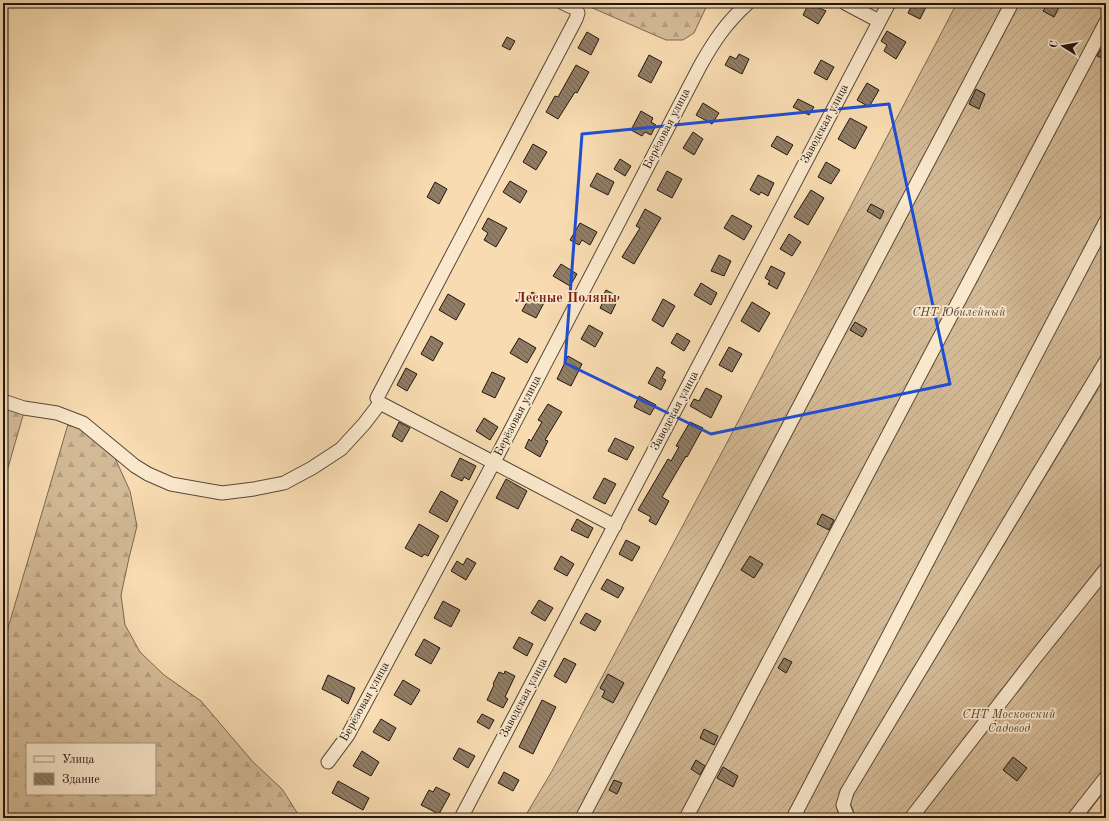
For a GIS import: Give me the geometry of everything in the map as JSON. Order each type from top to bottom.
[{"type":"street","points":[[563,3],[576,9],[578,13],[576,19],[377,398],[380,403],[615,526]]},
{"type":"street","name":"Берёзовая улица","points":[[328,762],[348,735],[494,462],[700,66],[717,36],[735,14],[748,3]]},
{"type":"street","points":[[845,3],[879,21]]},
{"type":"street","name":"Заводская улица","points":[[461,818],[889,3]]},
{"type":"street","points":[[582,818],[1012,3]]},
{"type":"street","points":[[686,818],[1106,22]]},
{"type":"street","points":[[793,818],[1106,221]]},
{"type":"street","points":[[848,818],[843,805],[847,792],[1106,361]]},
{"type":"street","points":[[3,401],[24,408],[57,413],[83,423],[135,466],[148,474],[171,484],[222,493],[284,483],[312,468],[341,449],[364,424],[380,403]]},
{"type":"street","points":[[911,818],[1026,669],[1106,569]]},
{"type":"street","points":[[1074,818],[1106,777]]},
{"type":"highlighted area","points":[[889,104],[950,384],[711,434],[565,363],[582,134]]},
{"type":"green space","points":[[581,3],[708,3],[694,33],[683,40],[666,40]]},
{"type":"green space","name":"СНТ Юбилейный","points":[[957,3],[1106,3],[1106,350],[1012,510],[840,795],[837,808],[839,818],[524,818],[552,771],[730,437]]},
{"type":"green space","name":"СНТ Московский Садовод","points":[[1106,376],[1106,789],[1084,818],[856,818],[849,800]]},
{"type":"green space","points":[[3,393],[26,405],[3,485]]},
{"type":"green space","points":[[71,414],[91,421],[115,458],[130,491],[137,526],[121,595],[125,625],[140,652],[164,675],[201,701],[253,762],[282,789],[298,814],[304,818],[3,818],[3,645]]},
{"type":"building","points":[[809,3],[826,11],[818,24],[803,15]]},
{"type":"building","points":[[913,3],[928,3],[920,19],[908,13]]},
{"type":"building","points":[[1048,3],[1056,3],[1060,5],[1054,17],[1043,11]]},
{"type":"building","points":[[887,31],[906,42],[896,59],[884,51],[887,45],[881,41]]},
{"type":"building","points":[[587,32],[599,39],[591,55],[578,48]]},
{"type":"building","points":[[507,37],[515,41],[510,50],[502,46]]},
{"type":"building","points":[[1103,46],[1106,47],[1106,60],[1097,56]]},
{"type":"building","points":[[739,54],[749,59],[742,74],[725,65],[730,56],[736,59]]},
{"type":"building","points":[[649,55],[662,62],[651,83],[638,76]]},
{"type":"building","points":[[821,60],[834,67],[827,80],[814,73]]},
{"type":"building","points":[[576,65],[589,72],[577,93],[575,92],[558,119],[546,112],[555,96],[558,97]]},
{"type":"building","points":[[867,83],[879,90],[869,107],[857,100]]},
{"type":"building","points":[[976,89],[985,94],[979,109],[969,104]]},
{"type":"building","points":[[798,99],[814,107],[809,115],[793,107]]},
{"type":"building","points":[[703,103],[719,113],[712,124],[696,115]]},
{"type":"building","points":[[641,111],[653,118],[651,122],[656,125],[651,135],[645,132],[642,136],[631,130]]},
{"type":"building","points":[[850,118],[867,127],[855,149],[838,139]]},
{"type":"building","points":[[693,132],[703,139],[694,155],[683,148]]},
{"type":"building","points":[[777,136],[793,145],[787,155],[771,146]]},
{"type":"building","points":[[533,144],[547,152],[536,170],[523,162]]},
{"type":"building","points":[[620,159],[631,166],[625,176],[614,169]]},
{"type":"building","points":[[826,162],[840,170],[831,184],[818,177]]},
{"type":"building","points":[[667,171],[682,179],[672,198],[657,190]]},
{"type":"building","points":[[597,173],[614,182],[608,195],[590,186]]},
{"type":"building","points":[[758,175],[774,183],[768,196],[761,192],[759,195],[750,190]]},
{"type":"building","points":[[510,181],[527,191],[520,203],[503,192]]},
{"type":"building","points":[[435,182],[447,189],[439,204],[427,197]]},
{"type":"building","points":[[811,190],[824,198],[808,225],[794,217]]},
{"type":"building","points":[[871,204],[884,211],[880,219],[867,211]]},
{"type":"building","points":[[645,209],[661,218],[634,264],[622,257],[640,228],[636,226]]},
{"type":"building","points":[[732,215],[752,226],[744,240],[724,228]]},
{"type":"building","points":[[488,218],[507,228],[496,247],[484,240],[488,233],[482,229]]},
{"type":"building","points":[[580,223],[597,232],[590,245],[582,240],[579,245],[570,240]]},
{"type":"building","points":[[789,234],[801,242],[792,256],[780,249]]},
{"type":"building","points":[[719,255],[731,261],[724,276],[711,271]]},
{"type":"building","points":[[561,264],[577,274],[570,286],[553,276]]},
{"type":"building","points":[[771,266],[785,273],[777,289],[768,284],[770,281],[765,278]]},
{"type":"building","points":[[701,283],[717,293],[711,305],[694,295]]},
{"type":"building","points":[[606,290],[619,297],[611,314],[600,308],[604,300],[602,298]]},
{"type":"building","points":[[532,292],[546,299],[536,318],[522,311]]},
{"type":"building","points":[[448,294],[465,304],[456,320],[439,310]]},
{"type":"building","points":[[663,299],[675,306],[663,327],[652,320]]},
{"type":"building","points":[[752,302],[770,313],[759,332],[741,321]]},
{"type":"building","points":[[855,322],[867,329],[862,337],[850,330]]},
{"type":"building","points":[[589,325],[603,333],[595,347],[581,339]]},
{"type":"building","points":[[677,333],[690,341],[684,351],[671,343]]},
{"type":"building","points":[[431,336],[443,343],[433,361],[421,354]]},
{"type":"building","points":[[519,338],[536,348],[527,363],[510,353]]},
{"type":"building","points":[[729,347],[742,354],[732,372],[719,365]]},
{"type":"building","points":[[568,356],[582,364],[571,386],[557,379]]},
{"type":"building","points":[[657,367],[665,372],[662,378],[666,380],[661,390],[648,383]]},
{"type":"building","points":[[406,368],[417,374],[407,391],[397,385]]},
{"type":"building","points":[[492,372],[505,378],[495,398],[482,392]]},
{"type":"building","points":[[706,388],[722,396],[711,418],[690,406],[694,399],[699,401]]},
{"type":"building","points":[[639,396],[656,405],[650,415],[634,407]]},
{"type":"building","points":[[548,404],[562,412],[545,440],[548,441],[540,457],[525,448],[529,439],[531,441],[542,422],[538,420]]},
{"type":"building","points":[[484,418],[498,427],[490,440],[476,431]]},
{"type":"building","points":[[399,422],[410,428],[402,442],[392,436]]},
{"type":"building","points":[[690,422],[703,428],[662,497],[669,501],[656,525],[649,521],[651,517],[638,510],[668,459],[671,461],[679,447],[676,446]]},
{"type":"building","points":[[615,438],[634,447],[627,460],[608,451]]},
{"type":"building","points":[[460,458],[476,466],[469,480],[464,477],[462,481],[451,476]]},
{"type":"building","points":[[604,478],[616,484],[605,504],[593,498]]},
{"type":"building","points":[[506,479],[527,491],[518,509],[496,498]]},
{"type":"building","points":[[441,491],[458,501],[447,522],[429,512]]},
{"type":"building","points":[[822,514],[834,520],[829,530],[817,524]]},
{"type":"building","points":[[577,519],[593,528],[588,538],[571,530]]},
{"type":"building","points":[[419,524],[439,536],[428,556],[424,554],[422,557],[405,548]]},
{"type":"building","points":[[626,540],[640,547],[632,561],[619,554]]},
{"type":"building","points":[[561,556],[574,564],[567,576],[554,569]]},
{"type":"building","points":[[750,556],[763,564],[754,578],[741,570]]},
{"type":"building","points":[[467,558],[476,563],[466,580],[451,571],[457,561],[463,565]]},
{"type":"building","points":[[607,579],[624,588],[618,598],[601,589]]},
{"type":"building","points":[[539,600],[553,608],[545,621],[531,613]]},
{"type":"building","points":[[443,601],[460,610],[451,627],[434,618]]},
{"type":"building","points":[[586,613],[601,621],[595,631],[580,623]]},
{"type":"building","points":[[519,637],[533,644],[527,656],[513,648]]},
{"type":"building","points":[[424,639],[440,648],[431,664],[415,655]]},
{"type":"building","points":[[564,658],[576,664],[566,683],[554,676]]},
{"type":"building","points":[[784,658],[792,662],[786,673],[778,668]]},
{"type":"building","points":[[505,671],[515,676],[505,697],[508,699],[503,708],[487,700],[499,672],[504,674]]},
{"type":"building","points":[[608,674],[624,683],[613,703],[602,697],[605,691],[600,688]]},
{"type":"building","points":[[328,675],[355,688],[348,704],[341,700],[342,699],[322,689]]},
{"type":"building","points":[[403,680],[420,690],[411,705],[394,695]]},
{"type":"building","points":[[542,700],[556,707],[533,754],[519,747]]},
{"type":"building","points":[[482,714],[494,720],[489,729],[477,722]]},
{"type":"building","points":[[381,719],[396,728],[389,741],[373,732]]},
{"type":"building","points":[[704,729],[718,736],[714,745],[700,738]]},
{"type":"building","points":[[459,748],[475,756],[468,768],[453,759]]},
{"type":"building","points":[[362,751],[379,762],[371,776],[353,766]]},
{"type":"building","points":[[1013,757],[1027,768],[1017,781],[1003,770]]},
{"type":"building","points":[[696,760],[705,766],[700,775],[691,769]]},
{"type":"building","points":[[723,767],[738,776],[733,787],[717,778]]},
{"type":"building","points":[[504,772],[519,780],[513,791],[498,783]]},
{"type":"building","points":[[614,780],[622,783],[617,794],[609,790]]},
{"type":"building","points":[[338,781],[369,798],[363,810],[332,793]]},
{"type":"building","points":[[436,787],[450,794],[439,814],[421,805],[429,790],[433,792]]},
{"type":"district","name":"Лесные Поляны","points":[[566,298]]}]
